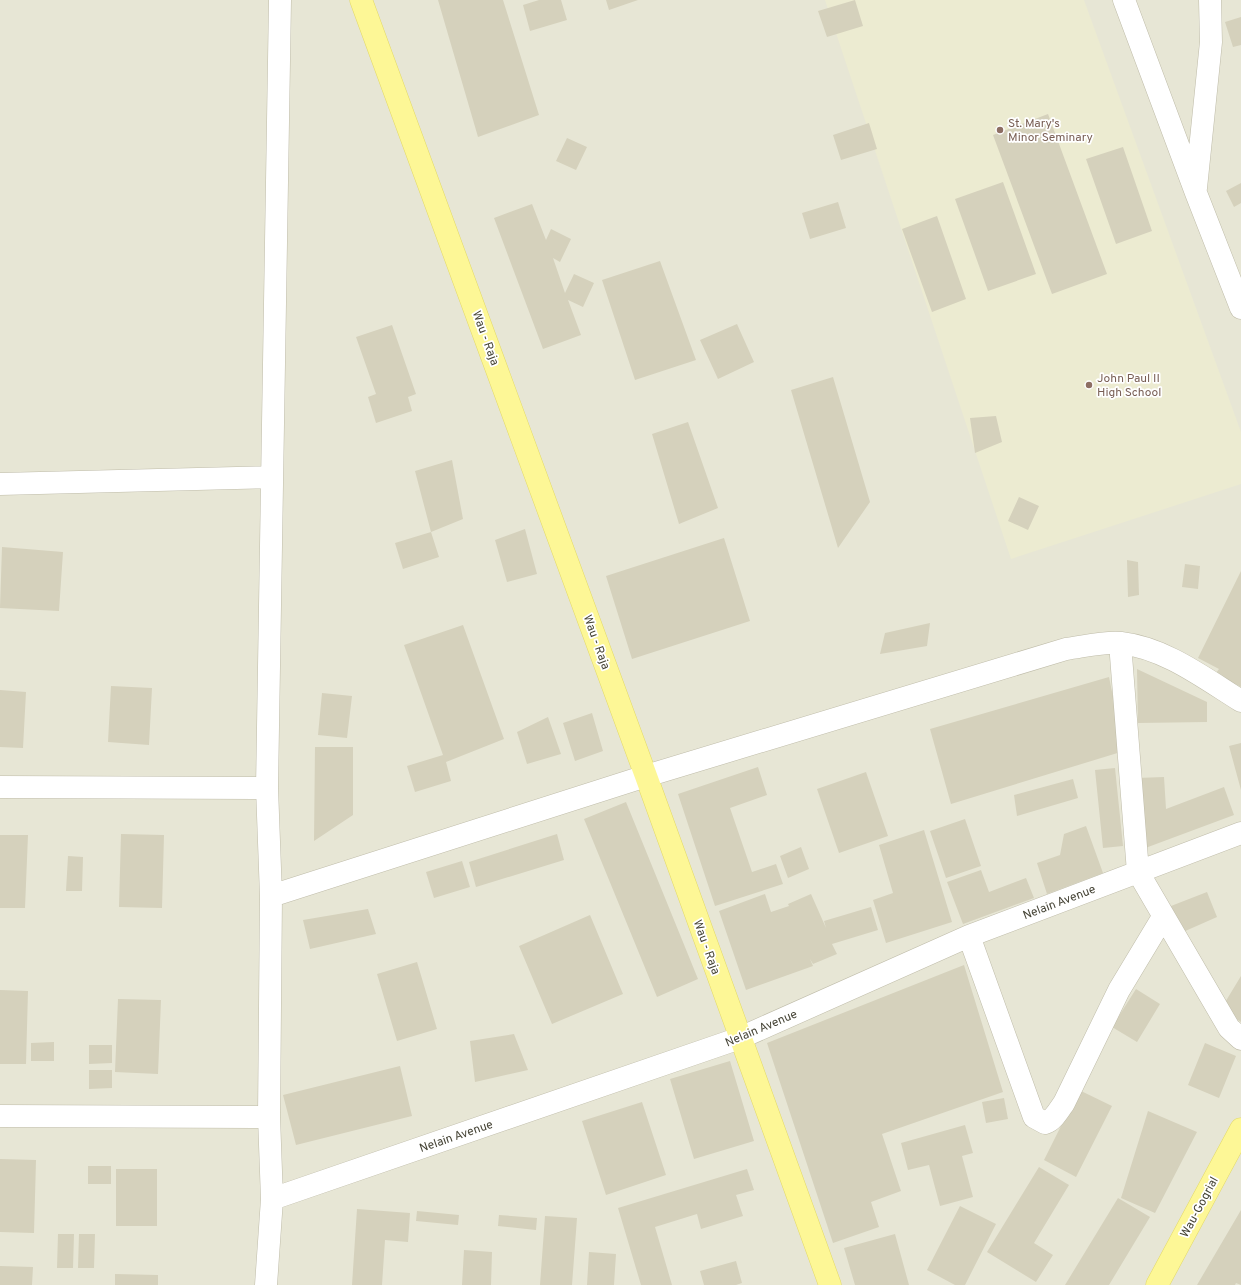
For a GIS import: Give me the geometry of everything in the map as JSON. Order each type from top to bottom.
[{"type":"main road","name":"Wau - Raja","points":[[361,0],[646,776],[830,1285]]},
{"type":"main road","name":"Wau-Gogrial","points":[[1157,1285],[1241,1129]]},
{"type":"street","points":[[266,1285],[272,1199],[269,1117],[271,896],[267,788],[280,0]]},
{"type":"street","points":[[1124,0],[1196,193],[1241,308]]},
{"type":"street","points":[[1196,193],[1212,42],[1210,0]]},
{"type":"street","points":[[0,484],[272,476]]},
{"type":"street","points":[[1120,643],[1138,872],[1228,1028],[1241,1039]]},
{"type":"street","points":[[271,896],[646,776],[1066,648],[1120,643],[1148,650],[1177,662],[1241,701]]},
{"type":"street","points":[[0,787],[267,788]]},
{"type":"street","name":"Nelain Avenue","points":[[272,1199],[740,1038],[969,936],[1241,833]]},
{"type":"street","points":[[969,936],[1034,1117],[1044,1123],[1048,1122],[1057,1113],[1064,1103],[1119,990],[1164,917]]},
{"type":"street","points":[[0,1116],[269,1117]]},
{"type":"shaded area","points":[[0,0],[1241,0],[1241,1285],[0,1285]]},
{"type":"shaded area","points":[[825,0],[1084,0],[1241,432],[1241,484],[1011,559]]},
{"type":"building","points":[[438,0],[503,0],[539,115],[478,137]]},
{"type":"building","points":[[539,0],[561,0],[567,20],[530,31],[523,5]]},
{"type":"building","points":[[606,0],[638,0],[609,10]]},
{"type":"building","points":[[855,0],[863,26],[827,37],[818,11]]},
{"type":"building","points":[[1241,17],[1241,45],[1233,47],[1225,22]]},
{"type":"building","points":[[1048,114],[1107,274],[1052,294],[993,135]]},
{"type":"building","points":[[869,123],[877,149],[841,160],[833,135]]},
{"type":"building","points":[[567,138],[587,147],[576,170],[556,161]]},
{"type":"building","points":[[1123,147],[1152,231],[1116,244],[1086,159]]},
{"type":"building","points":[[1003,182],[1036,274],[988,291],[955,199]]},
{"type":"building","points":[[1241,183],[1241,203],[1234,207],[1226,191]]},
{"type":"building","points":[[838,202],[846,228],[810,239],[802,213]]},
{"type":"building","points":[[532,204],[546,240],[551,229],[571,239],[560,262],[553,258],[565,293],[574,274],[594,283],[583,307],[568,300],[581,335],[543,349],[494,218]]},
{"type":"building","points":[[937,216],[966,299],[932,312],[902,229]]},
{"type":"building","points":[[660,261],[696,360],[635,380],[602,280]]},
{"type":"building","points":[[737,324],[754,362],[718,379],[700,340]]},
{"type":"building","points":[[392,325],[416,394],[408,397],[412,411],[376,423],[368,397],[376,394],[356,337]]},
{"type":"building","points":[[833,377],[870,502],[838,548],[791,390]]},
{"type":"building","points":[[996,416],[1002,442],[975,453],[970,418]]},
{"type":"building","points":[[688,422],[718,508],[679,524],[652,434]]},
{"type":"building","points":[[452,460],[463,519],[431,532],[415,471]]},
{"type":"building","points":[[1019,497],[1039,506],[1028,530],[1008,521]]},
{"type":"building","points":[[525,529],[537,574],[507,582],[495,540]]},
{"type":"building","points":[[431,532],[439,557],[403,569],[395,543]]},
{"type":"building","points":[[724,538],[750,621],[632,659],[606,576]]},
{"type":"building","points":[[2,547],[63,552],[59,611],[0,608]]},
{"type":"building","points":[[1127,560],[1138,562],[1139,595],[1128,597]]},
{"type":"building","points":[[1185,564],[1200,566],[1198,589],[1182,587]]},
{"type":"building","points":[[1241,571],[1241,687],[1216,673],[1219,669],[1198,658]]},
{"type":"building","points":[[930,623],[927,646],[880,654],[885,633]]},
{"type":"building","points":[[463,625],[504,739],[446,762],[451,781],[415,792],[407,766],[443,755],[404,645]]},
{"type":"building","points":[[1137,669],[1207,702],[1207,722],[1138,723]]},
{"type":"building","points":[[1109,677],[1124,751],[951,804],[930,729]]},
{"type":"building","points":[[111,686],[152,688],[149,745],[108,742]]},
{"type":"building","points":[[0,690],[26,692],[23,748],[0,747]]},
{"type":"building","points":[[322,693],[352,696],[347,738],[318,735]]},
{"type":"building","points":[[592,713],[603,751],[575,761],[563,723]]},
{"type":"building","points":[[548,717],[561,754],[527,764],[517,732]]},
{"type":"building","points":[[1241,743],[1241,790],[1229,746]]},
{"type":"building","points":[[315,747],[353,747],[353,815],[314,841]]},
{"type":"building","points":[[758,767],[767,795],[730,808],[752,872],[776,864],[783,884],[715,906],[678,794]]},
{"type":"building","points":[[1115,768],[1123,846],[1103,848],[1095,770]]},
{"type":"building","points":[[866,772],[888,836],[839,853],[817,789]]},
{"type":"building","points":[[1164,777],[1166,809],[1224,787],[1234,815],[1140,850],[1137,778]]},
{"type":"building","points":[[1073,779],[1078,798],[1017,816],[1014,795]]},
{"type":"building","points":[[626,802],[698,979],[657,997],[584,819]]},
{"type":"building","points":[[965,819],[981,866],[946,878],[930,831]]},
{"type":"building","points":[[1086,826],[1103,873],[1047,894],[1037,863],[1060,855],[1064,834]]},
{"type":"building","points":[[924,830],[952,922],[886,943],[873,900],[893,893],[879,845]]},
{"type":"building","points":[[121,834],[164,835],[162,908],[119,907]]},
{"type":"building","points":[[557,834],[564,860],[476,887],[469,862]]},
{"type":"building","points":[[0,835],[28,835],[25,908],[0,908]]},
{"type":"building","points":[[801,847],[809,869],[788,878],[780,856]]},
{"type":"building","points":[[68,856],[83,857],[82,891],[66,891]]},
{"type":"building","points":[[462,861],[470,887],[434,898],[426,872]]},
{"type":"building","points":[[981,870],[989,892],[1026,878],[1034,898],[963,924],[947,882]]},
{"type":"building","points":[[1207,892],[1217,917],[1183,932],[1171,906]]},
{"type":"building","points":[[765,894],[771,912],[789,906],[788,904],[811,894],[826,928],[824,921],[871,907],[878,930],[832,944],[837,954],[813,964],[810,959],[813,966],[746,990],[719,911]]},
{"type":"building","points":[[368,909],[376,934],[310,949],[303,920]]},
{"type":"building","points":[[590,915],[623,994],[552,1024],[519,946]]},
{"type":"building","points":[[417,962],[437,1029],[397,1041],[377,974]]},
{"type":"building","points":[[964,965],[1003,1092],[882,1134],[901,1191],[871,1202],[879,1227],[833,1243],[767,1043]]},
{"type":"building","points":[[1241,976],[1241,1022],[1221,1009]]},
{"type":"building","points":[[1136,989],[1160,1004],[1137,1042],[1112,1027]]},
{"type":"building","points":[[0,990],[28,991],[26,1064],[0,1064]]},
{"type":"building","points":[[118,999],[161,1000],[158,1074],[115,1072]]},
{"type":"building","points":[[514,1034],[528,1070],[475,1082],[470,1041]]},
{"type":"building","points":[[54,1042],[54,1061],[31,1061],[31,1043]]},
{"type":"building","points":[[1205,1043],[1236,1056],[1219,1098],[1188,1085]]},
{"type":"building","points":[[89,1045],[112,1045],[112,1063],[89,1064]]},
{"type":"building","points":[[730,1061],[754,1141],[694,1159],[670,1079]]},
{"type":"building","points":[[400,1066],[412,1116],[296,1145],[283,1095]]},
{"type":"building","points":[[89,1070],[112,1070],[112,1088],[89,1089]]},
{"type":"building","points":[[1079,1090],[1112,1106],[1076,1177],[1044,1160]]},
{"type":"building","points":[[1004,1098],[1008,1119],[986,1123],[982,1102]]},
{"type":"building","points":[[642,1102],[666,1175],[606,1195],[582,1121]]},
{"type":"building","points":[[1148,1111],[1197,1132],[1155,1213],[1121,1198]]},
{"type":"building","points":[[965,1125],[973,1153],[962,1156],[973,1197],[940,1206],[929,1165],[908,1170],[901,1143]]},
{"type":"building","points":[[0,1159],[36,1160],[34,1233],[0,1232]]},
{"type":"building","points":[[88,1166],[111,1166],[111,1184],[88,1184]]},
{"type":"building","points":[[1039,1167],[1069,1185],[1034,1243],[1053,1255],[1036,1282],[987,1252]]},
{"type":"building","points":[[116,1169],[157,1169],[157,1226],[116,1226]]},
{"type":"building","points":[[747,1169],[754,1190],[736,1195],[743,1216],[701,1229],[697,1214],[655,1227],[672,1285],[641,1285],[618,1208]]},
{"type":"building","points":[[1118,1198],[1150,1217],[1109,1285],[1065,1285]]},
{"type":"building","points":[[960,1206],[996,1224],[965,1285],[955,1285],[927,1270]]},
{"type":"building","points":[[357,1209],[410,1213],[408,1242],[385,1240],[382,1285],[352,1285]]},
{"type":"building","points":[[1241,1210],[1241,1285],[1236,1283],[1235,1285],[1197,1285]]},
{"type":"building","points":[[417,1211],[459,1215],[458,1225],[416,1221]]},
{"type":"building","points":[[499,1215],[537,1218],[536,1230],[498,1226]]},
{"type":"building","points":[[545,1216],[577,1218],[572,1285],[540,1285]]},
{"type":"building","points":[[58,1234],[74,1234],[73,1268],[57,1268]]},
{"type":"building","points":[[79,1234],[95,1234],[94,1268],[78,1268]]},
{"type":"building","points":[[895,1234],[909,1285],[855,1285],[844,1248]]},
{"type":"building","points":[[464,1250],[492,1252],[491,1285],[462,1285]]},
{"type":"building","points":[[589,1252],[616,1254],[614,1285],[587,1285]]},
{"type":"building","points":[[736,1261],[742,1283],[736,1285],[704,1285],[700,1271]]},
{"type":"building","points":[[0,1266],[33,1267],[32,1285],[0,1285]]},
{"type":"building","points":[[115,1274],[158,1275],[158,1285],[115,1285]]},
{"type":"place","name":"St. Mary's Minor Seminary","points":[[1000,130]]},
{"type":"place","name":"John Paul II High School","points":[[1089,385]]}]
